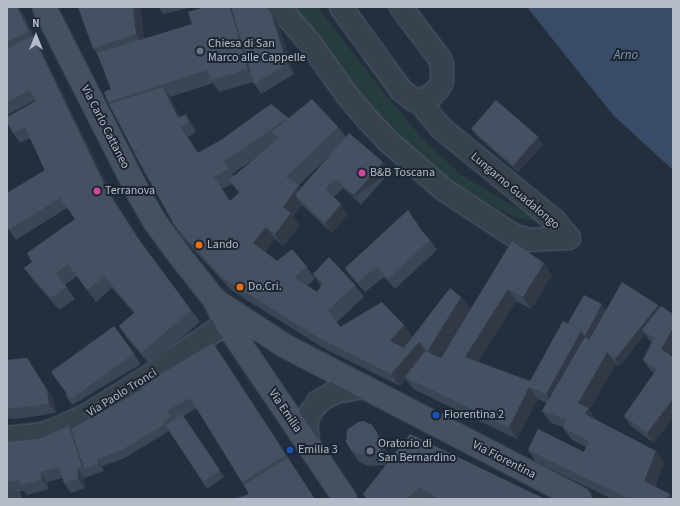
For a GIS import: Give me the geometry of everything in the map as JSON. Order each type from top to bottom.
[{"type":"main road","name":"Via Carlo Cattaneo","points":[[44,7],[140,196],[180,256],[214,299],[226,323]]},
{"type":"main road","name":"Via Fiorentina","points":[[214,299],[285,346],[580,499]]},
{"type":"main road","name":"Via Emilia","points":[[226,323],[345,499]]},
{"type":"street","name":"Lungarno Guadalongo","points":[[279,7],[310,43],[347,95],[388,141],[443,189],[513,235],[529,240],[569,238],[554,220],[441,128],[420,101],[414,100],[401,90],[341,7]]},
{"type":"street","points":[[401,7],[440,59],[442,65],[442,82],[438,89],[432,95],[420,101]]},
{"type":"street","name":"Via Paolo Tronci","points":[[7,438],[43,433],[87,415],[145,380],[226,323]]},
{"type":"street","points":[[308,445],[306,423],[309,415],[318,402],[335,392],[364,387]]},
{"type":"green space","points":[[294,7],[318,7],[385,94],[423,139],[460,174],[519,209],[541,220],[532,221],[514,217],[494,207],[428,165],[393,137]]},
{"type":"water","name":"Arno","points":[[527,7],[673,7],[673,170],[613,115]]},
{"type":"building","points":[[7,7],[17,7],[29,31],[7,42]]},
{"type":"building","points":[[78,7],[133,7],[136,34],[93,48]]},
{"type":"building","name":"Chiesa di San Marco alle Cappelle","points":[[205,7],[230,7],[248,69],[211,80],[207,70],[108,102],[104,92],[111,89],[97,53],[192,24],[188,12]]},
{"type":"building","points":[[231,7],[266,7],[271,13],[287,64],[254,84]]},
{"type":"building","points":[[33,36],[108,192],[106,189],[71,213],[60,198],[9,230],[7,226],[7,211],[51,184],[25,127],[13,133],[7,122],[7,117],[36,101],[30,90],[7,102],[7,49]]},
{"type":"building","points":[[163,87],[178,118],[186,114],[189,122],[181,127],[179,125],[134,152],[109,104]]},
{"type":"building","points":[[312,99],[338,127],[286,177],[299,185],[283,207],[291,213],[275,234],[266,227],[253,243],[277,261],[292,249],[307,267],[294,277],[317,292],[323,283],[313,274],[329,257],[355,285],[328,310],[340,327],[382,302],[404,325],[390,341],[404,348],[450,288],[461,297],[428,350],[419,342],[391,374],[319,338],[223,278],[175,226],[134,153],[179,125],[198,153],[221,140],[271,104],[288,118],[223,162],[229,168],[214,177],[230,201],[240,192],[229,180],[279,138],[272,132]]},
{"type":"building","points":[[496,100],[538,137],[513,165],[471,129]]},
{"type":"building","points":[[349,133],[383,162],[354,195],[336,179],[325,189],[341,204],[325,223],[295,195]]},
{"type":"building","points":[[45,170],[51,184],[7,211],[7,193]]},
{"type":"building","points":[[106,189],[136,236],[191,310],[141,353],[119,326],[135,312],[104,276],[87,290],[68,264],[56,273],[66,287],[51,298],[24,268],[32,262],[27,253],[75,219],[71,213]]},
{"type":"building","points":[[408,210],[420,229],[430,240],[388,279],[377,267],[358,282],[345,268]]},
{"type":"building","points":[[512,241],[544,263],[523,297],[508,289],[465,357],[530,381],[563,321],[581,331],[546,394],[529,387],[509,427],[405,377],[425,351],[441,358]]},
{"type":"building","points":[[622,282],[658,305],[615,359],[589,340]]},
{"type":"building","points":[[584,295],[602,304],[585,336],[581,331],[568,323]]},
{"type":"building","points":[[661,306],[673,314],[673,328],[661,349],[673,357],[673,399],[647,433],[624,416],[657,369],[643,360],[654,338],[642,330]]},
{"type":"building","points":[[114,326],[134,354],[71,399],[51,372]]},
{"type":"building","points":[[585,337],[607,352],[578,403],[588,408],[585,414],[656,451],[644,481],[670,494],[667,499],[629,499],[528,450],[538,429],[584,452],[589,441],[563,428],[566,419],[542,411]]},
{"type":"building","points":[[213,343],[286,455],[242,482],[190,398],[167,411],[170,417],[163,421],[141,386]]},
{"type":"building","points":[[27,358],[47,390],[49,404],[7,409],[7,360]]},
{"type":"building","points":[[143,389],[165,424],[120,451],[97,459],[99,464],[84,469],[71,429]]},
{"type":"building","points":[[182,414],[220,470],[203,482],[165,425]]},
{"type":"building","points":[[364,421],[372,425],[377,432],[378,440],[381,444],[381,449],[378,453],[359,454],[351,450],[346,442],[347,430],[358,422]]},
{"type":"building","points":[[69,426],[82,466],[77,468],[78,478],[64,483],[59,467],[40,472],[42,479],[20,485],[19,480],[7,482],[7,442],[39,439]]},
{"type":"building","points":[[410,434],[545,499],[439,499],[420,487],[406,499],[367,499],[363,494]]},
{"type":"building","points":[[288,458],[315,499],[234,499],[249,494],[244,485]]},
{"type":"place","name":"Chiesa di San Marco alle Cappelle","points":[[200,51]]},
{"type":"place","name":"B&B Toscana","points":[[362,173]]},
{"type":"place","name":"Terranova","points":[[97,191]]},
{"type":"place","name":"Lando","points":[[199,245]]},
{"type":"place","name":"Do.Cri.","points":[[240,287]]},
{"type":"place","name":"Fiorentina 2","points":[[436,415]]},
{"type":"place","name":"Emilia 3","points":[[290,450]]},
{"type":"place","name":"Oratorio di San Bernardino","points":[[370,451]]}]
